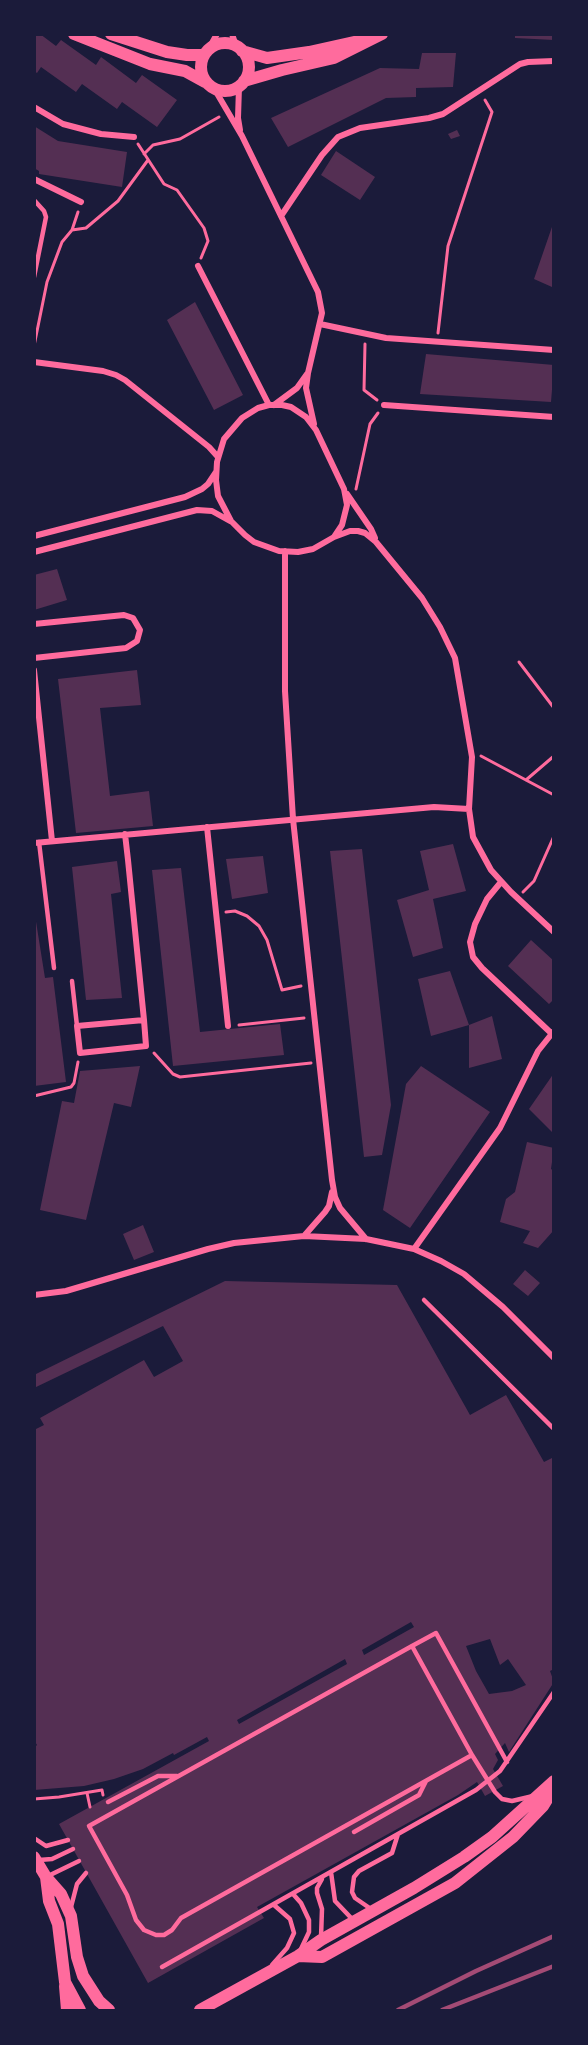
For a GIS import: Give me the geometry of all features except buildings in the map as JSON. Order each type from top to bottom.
[{"type":"main road","points":[[74,34],[150,64],[185,71],[212,87],[231,91],[242,84],[273,72],[334,58],[379,36]]},
{"type":"main road","points":[[111,34],[187,56],[206,52],[222,44],[236,44],[267,58],[309,52],[379,36]]},
{"type":"main road","points":[[236,44],[247,57],[249,65],[242,84]]},
{"type":"main road","points":[[206,52],[200,67],[201,74],[212,87]]},
{"type":"main road","points":[[200,2010],[298,1956],[321,1940],[464,1857],[505,1825],[535,1795],[554,1781]]},
{"type":"main road","points":[[298,1956],[322,1957],[455,1883],[496,1852],[530,1821],[554,1788]]},
{"type":"main road","points":[[36,1859],[46,1877],[61,1894],[70,1916],[77,1958],[83,1976],[99,2001],[109,2010]]},
{"type":"main road","points":[[46,1877],[49,1900],[58,1924],[67,2010]]},
{"type":"main road","points":[[354,1922],[377,1927]]},
{"type":"main road","points":[[321,1940],[322,1957]]},
{"type":"main road","points":[[65,1982],[80,2010]]},
{"type":"street","points":[[206,52],[217,34]]},
{"type":"street","points":[[281,216],[322,155],[338,137],[360,128],[429,118],[456,107],[520,64],[554,61]]},
{"type":"street","points":[[242,84],[238,118],[242,136]]},
{"type":"street","points":[[212,87],[242,136],[318,292],[321,302],[320,324],[308,373],[308,399],[316,430],[344,489],[376,542]]},
{"type":"street","points":[[34,107],[63,124],[100,134],[134,137]]},
{"type":"street","points":[[34,179],[81,202]]},
{"type":"street","points":[[198,266],[272,405]]},
{"type":"street","points":[[320,324],[386,338],[554,350]]},
{"type":"street","points":[[34,362],[103,371],[116,375],[168,414],[218,457]]},
{"type":"street","points":[[308,373],[297,388],[272,405],[249,413],[224,439],[216,471],[218,496],[231,521],[244,536],[272,549],[285,551],[313,549],[350,531],[366,533],[376,542],[432,612],[455,658],[472,757],[469,809],[473,837],[484,861],[501,882],[554,932]]},
{"type":"street","points":[[272,405],[282,405],[299,411],[316,430]]},
{"type":"street","points":[[384,405],[554,417]]},
{"type":"street","points":[[34,536],[195,493],[208,484],[216,471]]},
{"type":"street","points":[[334,537],[342,525],[345,514],[344,489]]},
{"type":"street","points":[[34,552],[197,510],[212,511],[231,521]]},
{"type":"street","points":[[118,514],[122,529]]},
{"type":"street","points":[[285,551],[285,691],[293,819],[332,1180],[340,1208],[366,1239]]},
{"type":"street","points":[[34,624],[124,615],[133,618],[140,630],[137,641],[126,648],[34,658]]},
{"type":"street","points":[[34,670],[52,841]]},
{"type":"street","points":[[37,843],[434,807],[469,809]]},
{"type":"street","points":[[207,827],[228,1026]]},
{"type":"street","points":[[125,834],[144,1020],[146,1046],[80,1053],[77,1026],[144,1020]]},
{"type":"street","points":[[414,1249],[500,1128],[538,1051],[552,1032],[473,957],[471,934],[487,899],[501,882]]},
{"type":"street","points":[[304,1236],[329,1206],[332,1180]]},
{"type":"street","points":[[34,1295],[66,1291],[216,1247],[261,1239],[304,1236],[366,1239],[414,1249],[441,1261],[473,1281],[554,1358]]},
{"type":"lane","points":[[34,200],[40,205],[46,217],[34,277]]},
{"type":"lane","points":[[37,843],[54,969]]},
{"type":"lane","points":[[72,981],[77,1026]]},
{"type":"lane","points":[[424,1300],[554,1429]]},
{"type":"lane","points":[[472,1755],[182,1918],[172,1930],[164,1935],[156,1935],[144,1930],[136,1920],[127,1894],[89,1826],[436,1633],[507,1762]]},
{"type":"lane","points":[[412,1646],[495,1792],[507,1801],[535,1795]]},
{"type":"lane","points":[[162,1966],[476,1790],[500,1771],[554,1692]]},
{"type":"lane","points":[[108,1802],[158,1776],[177,1776]]},
{"type":"lane","points":[[354,1832],[419,1795],[426,1780]]},
{"type":"lane","points":[[374,1911],[355,1898],[351,1885],[359,1871],[392,1853],[398,1834]]},
{"type":"lane","points":[[34,1838],[46,1846],[68,1840]]},
{"type":"lane","points":[[36,1859],[52,1859],[72,1849]]},
{"type":"lane","points":[[46,1877],[79,1861]]},
{"type":"lane","points":[[331,1872],[335,1901],[354,1922]]},
{"type":"lane","points":[[70,1916],[76,1884],[86,1873]]},
{"type":"lane","points":[[321,1940],[322,1909],[316,1893],[322,1878]]},
{"type":"lane","points":[[293,1894],[301,1903],[309,1920],[309,1932],[298,1956]]},
{"type":"lane","points":[[266,1974],[287,1948],[294,1933],[290,1920],[274,1905]]},
{"type":"path","points":[[436,342],[448,246],[492,112],[479,91]]},
{"type":"path","points":[[144,154],[153,145],[180,139],[220,116],[225,124]]},
{"type":"path","points":[[134,137],[164,184],[177,190],[204,228],[208,242],[198,266]]},
{"type":"path","points":[[72,230],[86,228],[118,201],[148,160]]},
{"type":"path","points":[[34,346],[47,282],[62,242],[72,230],[81,202]]},
{"type":"path","points":[[353,505],[370,424],[384,405],[364,390],[365,333]]},
{"type":"path","points":[[519,662],[554,708]]},
{"type":"path","points":[[472,757],[483,756],[554,795]]},
{"type":"path","points":[[526,780],[554,756]]},
{"type":"path","points":[[517,898],[534,881],[554,836]]},
{"type":"path","points":[[216,912],[235,911],[248,916],[259,926],[267,940],[282,990],[311,985]]},
{"type":"path","points":[[228,1026],[315,1017]]},
{"type":"path","points":[[146,1046],[173,1074],[180,1077],[320,1062]]},
{"type":"path","points":[[34,1096],[71,1087],[74,1083],[80,1053]]},
{"type":"path","points":[[34,1798],[59,1797],[102,1790]]},
{"type":"path","points":[[87,1793],[90,1808]]},
{"type":"railway","points":[[398,2010],[476,1971],[554,1936]]},
{"type":"railway","points":[[442,2010],[554,1966]]}]
